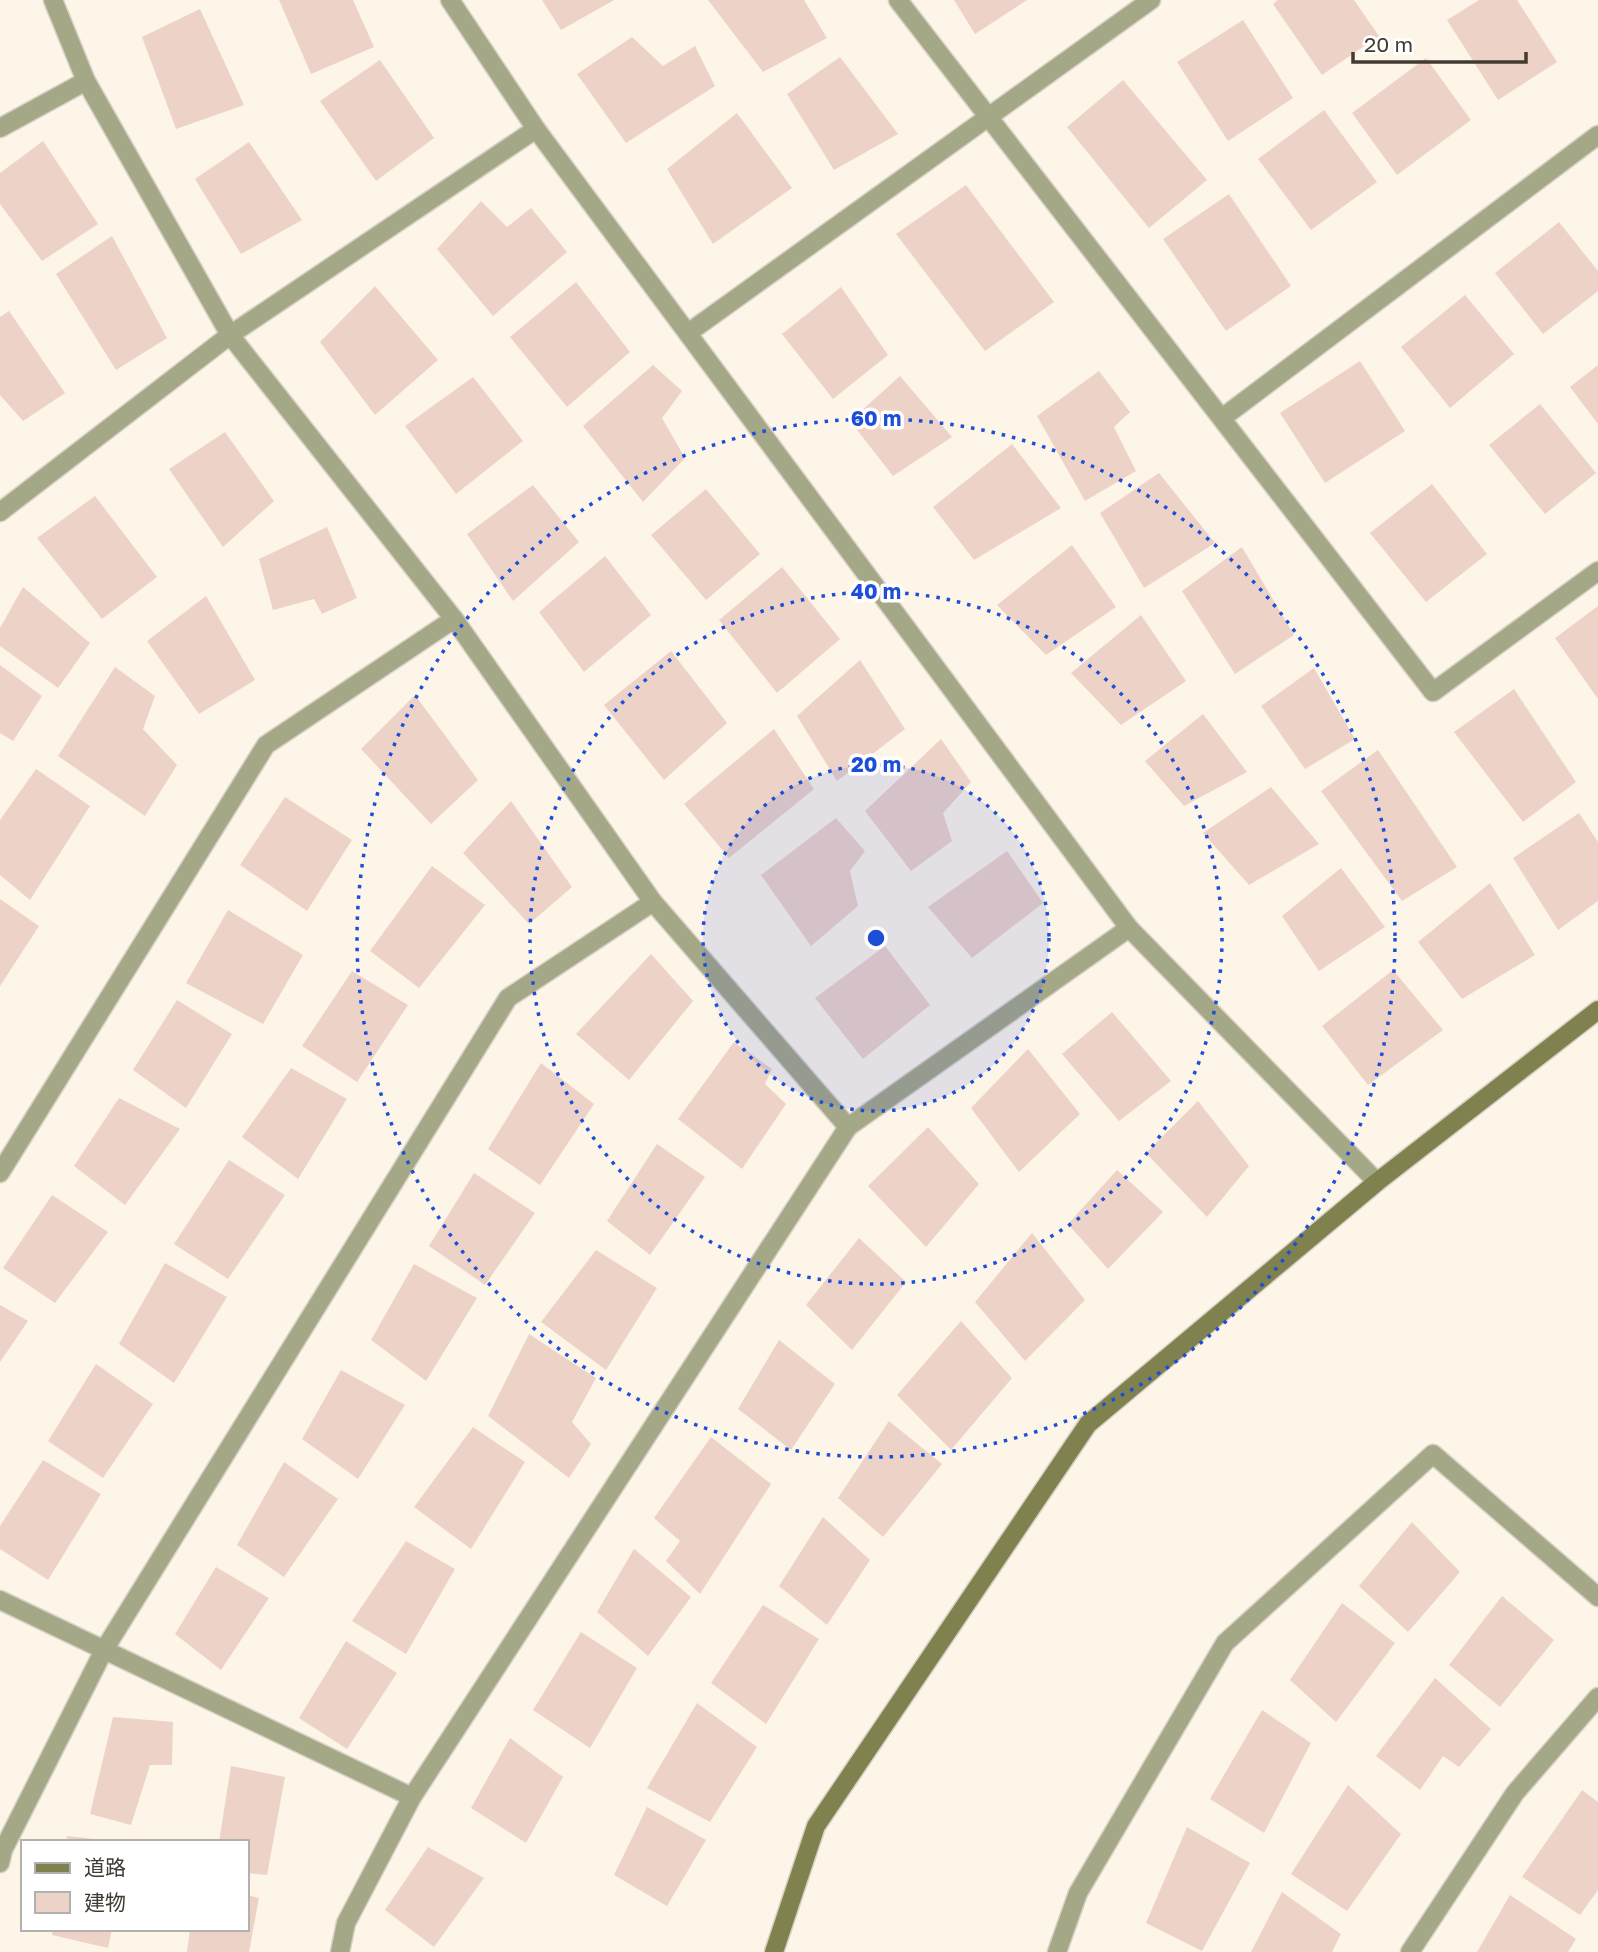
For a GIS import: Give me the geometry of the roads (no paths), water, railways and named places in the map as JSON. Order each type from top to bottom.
[{"type":"street","points":[[53,0],[86,81],[230,335],[454,620],[653,902],[848,1127]]},
{"type":"street","points":[[450,0],[536,129],[1129,928],[1377,1182]]},
{"type":"street","points":[[898,0],[1433,692],[1598,570]]},
{"type":"street","points":[[688,333],[987,115],[1151,0]]},
{"type":"street","points":[[0,128],[86,81]]},
{"type":"street","points":[[0,512],[230,335],[536,129]]},
{"type":"street","points":[[1222,418],[1598,135]]},
{"type":"street","points":[[0,1173],[266,745],[454,620]]},
{"type":"street","points":[[0,1863],[3,1850],[104,1650],[508,998],[653,902]]},
{"type":"street","points":[[340,1952],[346,1923],[412,1797],[848,1127],[1129,928]]},
{"type":"street","points":[[774,1952],[816,1826],[1088,1424],[1377,1182],[1598,1010]]},
{"type":"street","points":[[1056,1952],[1078,1893],[1225,1643],[1433,1454],[1598,1597]]},
{"type":"street","points":[[0,1600],[412,1797]]},
{"type":"street","points":[[1410,1952],[1515,1793],[1598,1696]]}]
